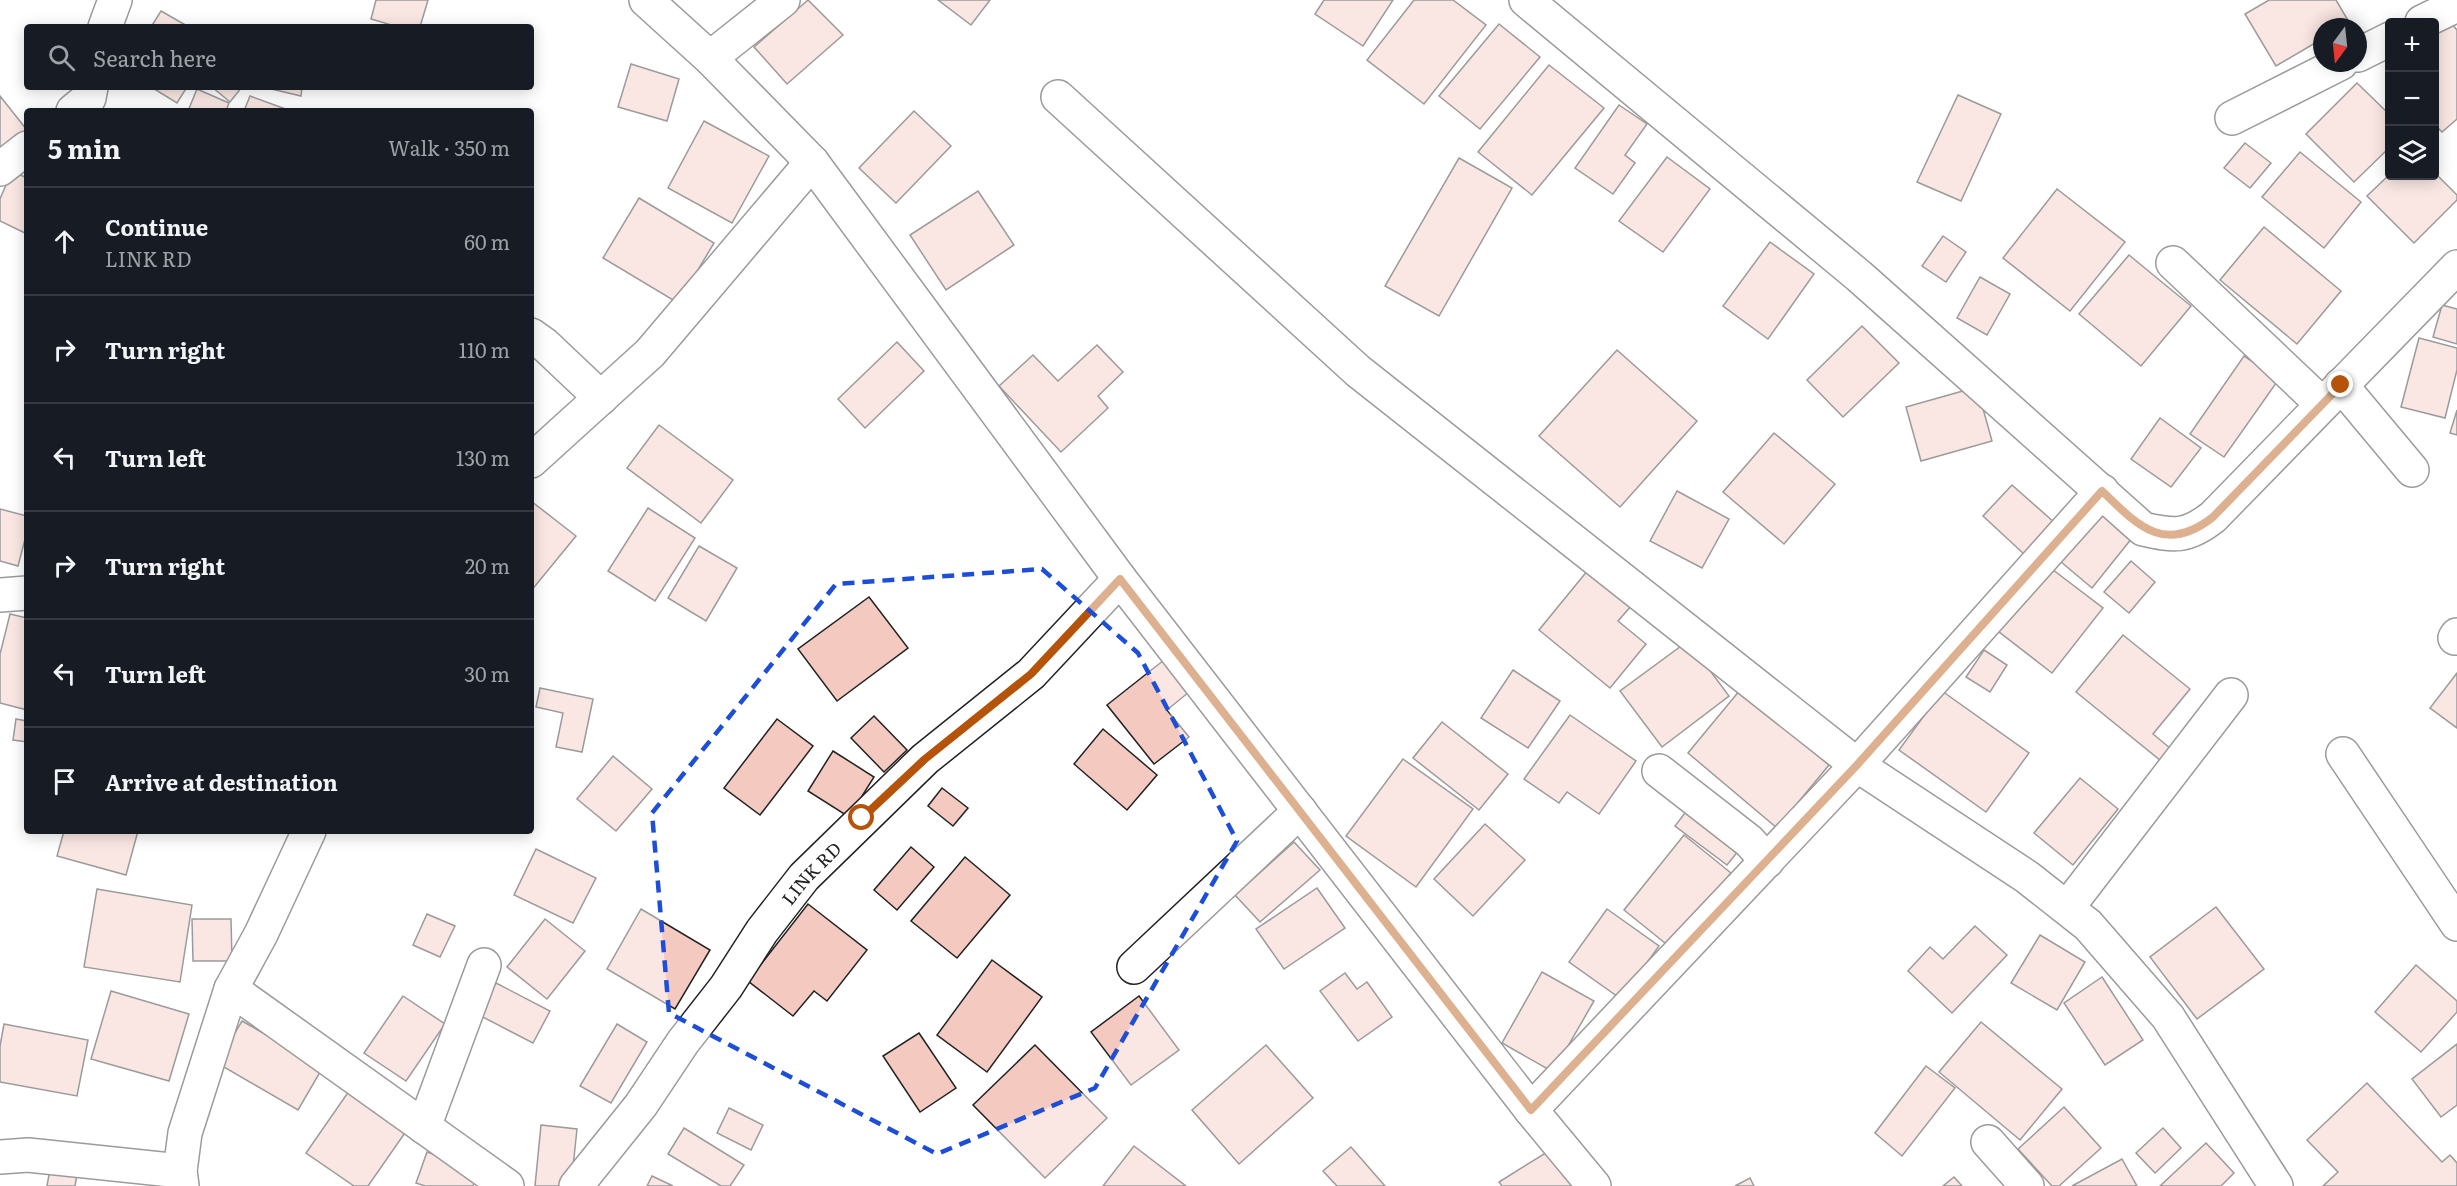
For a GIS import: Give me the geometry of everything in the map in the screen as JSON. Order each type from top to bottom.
[{"type":"street","points":[[106,24],[115,0]]},
{"type":"street","points":[[646,0],[710,58],[812,162],[1120,579],[1531,1110],[1594,1186]]},
{"type":"street","points":[[710,58],[783,0]]},
{"type":"street","points":[[1526,0],[1859,276],[2143,529],[2171,535],[2197,529],[2213,517],[2457,267]]},
{"type":"street","points":[[2430,18],[2457,5]]},
{"type":"street","points":[[2367,50],[2385,42]]},
{"type":"street","points":[[2232,118],[2324,72]]},
{"type":"street","points":[[77,108],[89,98],[90,90]]},
{"type":"street","points":[[1058,98],[1358,371],[1857,765],[2027,877],[2088,925],[2168,1017],[2276,1186]]},
{"type":"street","points":[[0,169],[24,150]]},
{"type":"street","points":[[534,458],[650,352],[812,162]]},
{"type":"street","points":[[2173,263],[2332,395],[2412,470]]},
{"type":"street","points":[[534,337],[601,398]]},
{"type":"street","points":[[1531,1110],[1857,765],[2102,491]]},
{"type":"street","name":"LINK RD","points":[[576,1186],[641,1105],[683,1042],[726,987],[762,931],[804,877],[925,759],[1031,674],[1120,579]]},
{"type":"street","points":[[0,595],[24,593]]},
{"type":"street","points":[[2067,908],[2231,695]]},
{"type":"street","points":[[2343,754],[2457,924]]},
{"type":"street","points":[[1659,771],[1749,841],[1767,861]]},
{"type":"street","points":[[1134,967],[1300,811]]},
{"type":"street","points":[[0,1157],[28,1155],[181,1179],[185,1133],[231,989],[261,934],[308,834]]},
{"type":"street","points":[[424,1127],[484,965]]},
{"type":"street","points":[[231,989],[507,1186]]},
{"type":"street","points":[[1988,1142],[2027,1186]]},
{"type":"highlighted area","points":[[1042,569],[1138,653],[1237,841],[1095,1088],[937,1154],[669,1013],[652,813],[836,584]]},
{"type":"building","points":[[376,0],[428,0],[421,24],[388,24],[371,19]]},
{"type":"building","points":[[808,0],[843,35],[787,84],[754,47]]},
{"type":"building","points":[[938,0],[990,0],[971,25]]},
{"type":"building","points":[[1324,0],[1393,0],[1363,46],[1315,14]]},
{"type":"building","points":[[1414,0],[1453,0],[1486,25],[1424,104],[1367,60]]},
{"type":"building","points":[[2269,0],[2336,0],[2347,18],[2313,18],[2313,44],[2276,66],[2245,14]]},
{"type":"building","points":[[161,11],[184,24],[153,24]]},
{"type":"building","points":[[2445,16],[2457,30],[2457,119],[2442,132],[2439,129],[2439,21]]},
{"type":"building","points":[[1499,24],[1540,57],[1480,129],[1439,96]]},
{"type":"building","points":[[631,64],[679,79],[667,121],[618,107]]},
{"type":"building","points":[[1549,65],[1604,108],[1532,195],[1478,152]]},
{"type":"building","points":[[2357,83],[2385,110],[2385,152],[2354,182],[2306,134]]},
{"type":"building","points":[[156,90],[185,90],[177,103]]},
{"type":"building","points":[[197,90],[229,103],[227,108],[189,108]]},
{"type":"building","points":[[216,90],[240,90],[230,102]]},
{"type":"building","points":[[276,90],[302,90],[301,96]]},
{"type":"building","points":[[1958,95],[2001,114],[1961,201],[1917,182]]},
{"type":"building","points":[[0,96],[24,126],[24,137],[0,156]]},
{"type":"building","points":[[250,96],[283,108],[245,108]]},
{"type":"building","points":[[1619,105],[1647,124],[1625,155],[1635,163],[1613,194],[1575,168]]},
{"type":"building","points":[[914,111],[951,146],[896,203],[859,168]]},
{"type":"building","points":[[704,121],[769,156],[732,223],[668,188]]},
{"type":"building","points":[[2245,143],[2271,163],[2250,188],[2224,168]]},
{"type":"building","points":[[2300,152],[2361,202],[2324,248],[2262,197]]},
{"type":"building","points":[[1667,157],[1710,189],[1663,252],[1619,221]]},
{"type":"building","points":[[1459,158],[1512,188],[1439,316],[1385,286]]},
{"type":"building","points":[[12,171],[24,177],[24,233],[0,221],[0,199]]},
{"type":"building","points":[[2439,177],[2457,195],[2457,200],[2414,243],[2367,196],[2385,179],[2439,180]]},
{"type":"building","points":[[2057,189],[2125,242],[2070,311],[2003,258]]},
{"type":"building","points":[[978,191],[1014,245],[946,290],[910,235]]},
{"type":"building","points":[[639,198],[714,243],[678,303],[603,258]]},
{"type":"building","points":[[2264,227],[2341,291],[2297,344],[2220,280]]},
{"type":"building","points":[[1943,236],[1966,252],[1946,282],[1922,266]]},
{"type":"building","points":[[1770,242],[1814,274],[1768,339],[1723,306]]},
{"type":"building","points":[[2129,255],[2191,306],[2141,366],[2079,314]]},
{"type":"building","points":[[1980,277],[2010,294],[1987,335],[1957,318]]},
{"type":"building","points":[[2442,305],[2457,309],[2457,344],[2433,337]]},
{"type":"building","points":[[1862,326],[1899,363],[1843,417],[1807,380]]},
{"type":"building","points":[[2419,338],[2457,348],[2457,370],[2445,418],[2401,407]]},
{"type":"building","points":[[897,342],[924,371],[865,428],[838,399]]},
{"type":"building","points":[[1097,345],[1123,372],[1098,396],[1108,408],[1061,452],[999,386],[1033,355],[1058,381]]},
{"type":"building","points":[[1617,350],[1697,421],[1620,507],[1539,436]]},
{"type":"building","points":[[2244,356],[2279,379],[2224,457],[2190,434]]},
{"type":"building","points":[[1977,387],[1992,441],[1921,461],[1906,407]]},
{"type":"building","points":[[2457,410],[2457,435],[2450,433]]},
{"type":"building","points":[[2160,418],[2201,448],[2171,487],[2131,459]]},
{"type":"building","points":[[659,425],[733,480],[701,523],[627,468]]},
{"type":"building","points":[[1774,433],[1835,484],[1784,544],[1723,492]]},
{"type":"building","points":[[2012,485],[2055,523],[2025,555],[1983,516]]},
{"type":"building","points":[[1677,491],[1729,519],[1702,568],[1650,541]]},
{"type":"building","points":[[534,503],[576,536],[534,587]]},
{"type":"building","points":[[2095,507],[2132,538],[2092,588],[2054,556]]},
{"type":"building","points":[[648,508],[695,538],[655,601],[608,571]]},
{"type":"building","points":[[0,509],[24,515],[24,543],[18,566],[0,561]]},
{"type":"building","points":[[699,546],[737,568],[706,621],[668,598]]},
{"type":"building","points":[[2131,561],[2155,582],[2129,613],[2104,592]]},
{"type":"building","points":[[2044,563],[2103,608],[2052,673],[1994,628]]},
{"type":"building","points":[[1588,570],[1632,605],[1618,621],[1646,644],[1610,688],[1539,630]]},
{"type":"building","points":[[869,597],[908,648],[837,701],[798,649]]},
{"type":"building","points":[[10,614],[24,617],[24,709],[0,703],[0,654]]},
{"type":"building","points":[[2123,635],[2190,689],[2153,734],[2176,753],[2166,765],[2076,692]]},
{"type":"building","points":[[1688,641],[1729,696],[1662,747],[1620,691]]},
{"type":"building","points":[[1984,650],[2007,665],[1990,692],[1966,677]]},
{"type":"building","points":[[1164,660],[1189,692],[1167,710],[1189,737],[1154,764],[1107,705]]},
{"type":"building","points":[[1513,670],[1560,701],[1528,748],[1481,718]]},
{"type":"building","points":[[2457,673],[2457,728],[2430,708]]},
{"type":"building","points":[[540,688],[593,699],[582,752],[556,747],[563,713],[536,707]]},
{"type":"building","points":[[1740,690],[1829,765],[1777,828],[1688,753]]},
{"type":"building","points":[[1942,691],[2029,753],[1986,812],[1899,750]]},
{"type":"building","points":[[1570,715],[1636,761],[1599,814],[1567,792],[1559,803],[1524,779]]},
{"type":"building","points":[[874,716],[907,750],[884,772],[851,738]]},
{"type":"building","points":[[16,719],[24,720],[24,742],[13,740]]},
{"type":"building","points":[[777,719],[813,746],[760,815],[724,788]]},
{"type":"building","points":[[1442,722],[1508,774],[1479,810],[1413,758]]},
{"type":"building","points":[[1103,729],[1157,775],[1127,810],[1074,764]]},
{"type":"building","points":[[833,751],[874,777],[849,817],[808,791]]},
{"type":"building","points":[[613,756],[652,789],[616,831],[577,799]]},
{"type":"building","points":[[1403,759],[1473,809],[1416,887],[1346,836]]},
{"type":"building","points":[[2080,778],[2118,809],[2073,865],[2034,833]]},
{"type":"building","points":[[942,788],[968,808],[953,826],[928,806]]},
{"type":"building","points":[[1691,805],[1743,845],[1727,865],[1675,826]]},
{"type":"building","points":[[1485,824],[1525,860],[1473,916],[1434,879]]},
{"type":"building","points":[[63,834],[137,834],[126,875],[57,856]]},
{"type":"building","points":[[1684,835],[1731,873],[1670,947],[1624,910]]},
{"type":"building","points":[[1294,842],[1320,870],[1260,922],[1235,895]]},
{"type":"building","points":[[911,847],[934,867],[897,910],[874,890]]},
{"type":"building","points":[[536,849],[596,878],[573,923],[514,895]]},
{"type":"building","points":[[965,857],[1010,895],[957,958],[911,921]]},
{"type":"building","points":[[1317,888],[1345,928],[1284,969],[1256,929]]},
{"type":"building","points":[[97,889],[192,905],[180,982],[84,967]]},
{"type":"building","points":[[808,904],[867,950],[827,1001],[814,991],[793,1016],[748,981]]},
{"type":"building","points":[[2216,907],[2264,969],[2197,1019],[2150,957]]},
{"type":"building","points":[[641,909],[710,950],[675,1009],[607,969]]},
{"type":"building","points":[[1607,909],[1659,946],[1621,999],[1569,962]]},
{"type":"building","points":[[427,914],[455,926],[440,957],[413,945]]},
{"type":"building","points":[[192,919],[231,919],[232,961],[193,961]]},
{"type":"building","points":[[545,919],[585,951],[547,999],[507,967]]},
{"type":"building","points":[[1975,926],[2007,955],[1952,1013],[1908,971],[1930,947],[1943,959]]},
{"type":"building","points":[[2040,935],[2085,962],[2057,1010],[2011,983]]},
{"type":"building","points":[[992,960],[1042,997],[987,1072],[937,1035]]},
{"type":"building","points":[[2416,965],[2457,1001],[2457,1012],[2421,1052],[2375,1012]]},
{"type":"building","points":[[1542,972],[1594,1001],[1553,1072],[1502,1043]]},
{"type":"building","points":[[1345,973],[1357,989],[1367,982],[1392,1017],[1358,1041],[1320,991]]},
{"type":"building","points":[[2102,977],[2143,1040],[2105,1065],[2064,1003]]},
{"type":"building","points":[[496,983],[550,1011],[533,1043],[479,1015]]},
{"type":"building","points":[[111,991],[189,1014],[169,1081],[91,1059]]},
{"type":"building","points":[[403,996],[445,1024],[406,1081],[364,1053]]},
{"type":"building","points":[[1139,996],[1179,1050],[1131,1085],[1091,1032]]},
{"type":"building","points":[[242,1021],[323,1067],[298,1110],[217,1063]]},
{"type":"building","points":[[1981,1022],[2062,1089],[2020,1140],[1939,1072]]},
{"type":"building","points":[[4,1024],[88,1040],[77,1096],[0,1082],[0,1046]]},
{"type":"building","points":[[617,1024],[647,1042],[611,1103],[580,1086]]},
{"type":"building","points":[[919,1033],[956,1088],[920,1112],[883,1056]]},
{"type":"building","points":[[2457,1044],[2457,1105],[2441,1117],[2412,1079]]},
{"type":"building","points":[[1035,1045],[1107,1118],[1045,1178],[973,1105]]},
{"type":"building","points":[[1266,1045],[1313,1098],[1239,1164],[1192,1110]]},
{"type":"building","points":[[1926,1066],[1955,1088],[1902,1156],[1875,1133]]},
{"type":"building","points":[[2367,1083],[2442,1162],[2450,1155],[2457,1163],[2457,1186],[2323,1186],[2338,1172],[2307,1140]]},
{"type":"building","points":[[349,1091],[407,1130],[368,1186],[354,1186],[306,1153]]},
{"type":"building","points":[[2064,1107],[2101,1148],[2059,1186],[2052,1186],[2018,1149]]},
{"type":"building","points":[[729,1108],[763,1125],[751,1150],[717,1133]]},
{"type":"building","points":[[541,1125],[577,1129],[571,1186],[535,1186]]},
{"type":"building","points":[[684,1128],[744,1165],[730,1186],[721,1186],[668,1154]]},
{"type":"building","points":[[2163,1128],[2181,1148],[2155,1173],[2136,1153]]},
{"type":"building","points":[[2206,1143],[2234,1173],[2221,1186],[2160,1186]]},
{"type":"building","points":[[1134,1146],[1186,1186],[1103,1186]]},
{"type":"building","points":[[1351,1147],[1385,1186],[1337,1186],[1323,1171]]},
{"type":"building","points":[[1552,1149],[1575,1186],[1502,1186],[1499,1182]]},
{"type":"building","points":[[427,1152],[479,1169],[473,1186],[425,1186],[416,1183]]},
{"type":"building","points":[[2122,1159],[2137,1186],[2072,1186]]},
{"type":"building","points":[[51,1163],[78,1169],[75,1186],[47,1186]]},
{"type":"building","points":[[652,1176],[673,1186],[647,1186]]},
{"type":"building","points":[[1954,1177],[1962,1186],[1943,1186]]},
{"type":"building","points":[[1750,1178],[1754,1186],[1735,1186]]},
{"type":"route","points":[[862,818],[925,759],[994,706],[1031,674],[1120,579],[1531,1110],[1857,765],[2102,491],[2143,529],[2171,535],[2197,529],[2213,517],[2341,385]]}]
